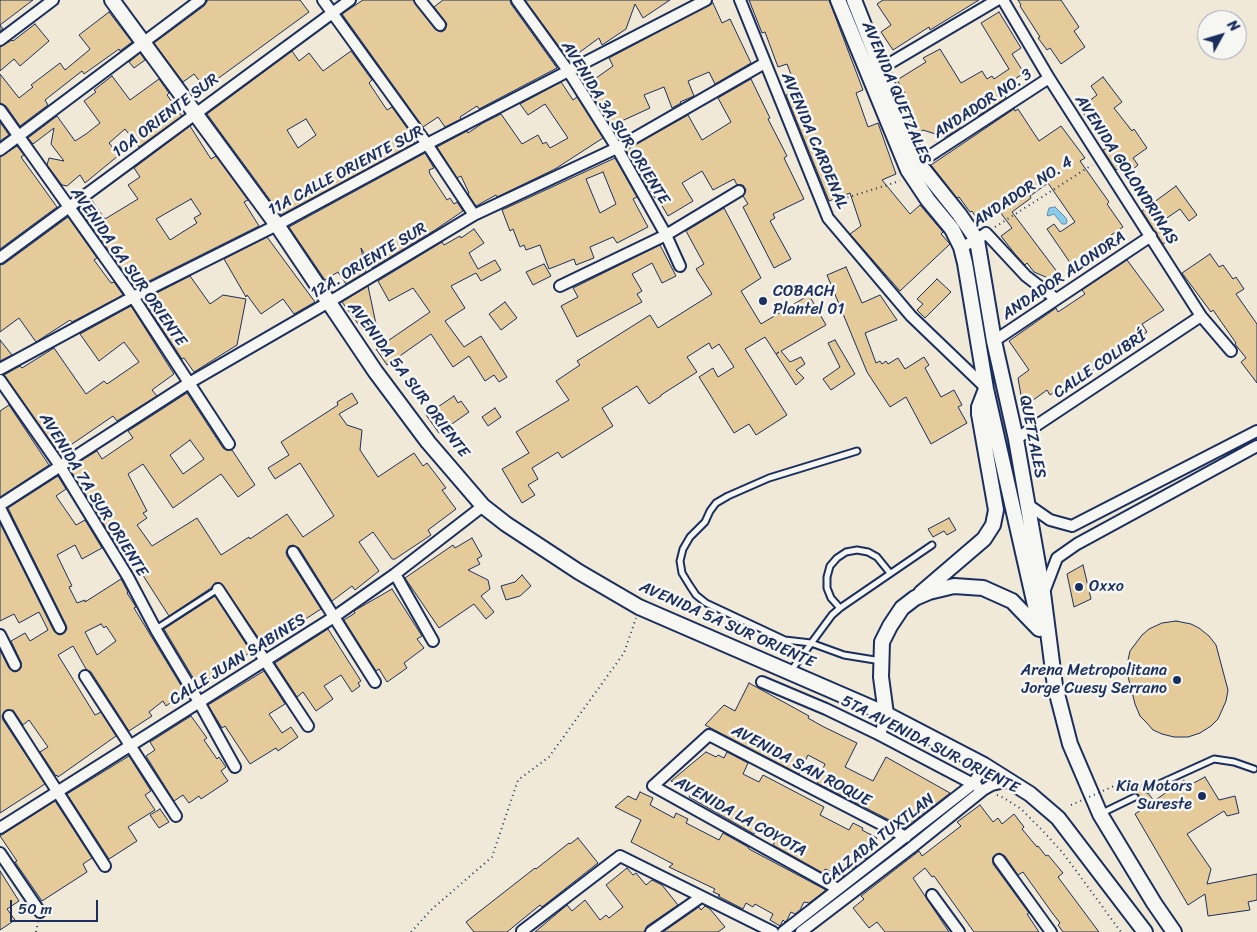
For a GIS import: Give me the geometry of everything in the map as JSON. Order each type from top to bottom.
[{"type":"main road","name":"AVENIDA 5A SUR ORIENTE","points":[[112,0],[277,225],[375,371],[428,442],[483,506],[506,524],[579,572],[639,606],[886,714],[984,765],[1030,794],[1058,818],[1108,880],[1146,932]]},
{"type":"main road","name":"AVENIDA QUETZALES","points":[[838,0],[909,172],[928,200],[952,229],[961,247]]},
{"type":"main road","name":"AVENIDA QUETZALES","points":[[854,0],[882,69],[909,172],[960,214],[981,237]]},
{"type":"main road","name":"QUETZALES","points":[[981,237],[994,340],[1016,440],[1043,593],[1045,636]]},
{"type":"main road","name":"QUETZALES","points":[[961,247],[986,388],[1045,636]]},
{"type":"main road","points":[[886,714],[881,677],[882,642],[890,626],[902,608],[984,539],[993,525],[996,510],[979,414],[979,407],[986,388]]},
{"type":"main road","points":[[915,598],[929,592],[954,586],[984,588],[1012,601],[1045,636],[1055,686],[1070,744],[1100,814],[1154,903],[1175,931]]},
{"type":"street","points":[[0,40],[53,0]]},
{"type":"street","points":[[0,150],[200,0]]},
{"type":"street","points":[[323,0],[427,144],[474,215]]},
{"type":"street","name":"10A ORIENTE SUR","points":[[0,258],[350,0]]},
{"type":"street","points":[[420,0],[440,25]]},
{"type":"street","name":"AVENIDA 3A SUR ORIENTE","points":[[518,0],[569,72],[617,148],[666,234],[680,266]]},
{"type":"street","name":"11A CALLE ORIENTE SUR","points":[[0,369],[132,297],[277,225],[427,144],[706,0]]},
{"type":"street","name":"AVENIDA CARDENAL","points":[[740,0],[828,218],[911,316],[986,388]]},
{"type":"street","points":[[869,75],[997,0]]},
{"type":"street","name":"AVENIDA GOLONDRINAS","points":[[1003,0],[1049,78],[1201,316],[1231,351]]},
{"type":"street","name":"12A. ORIENTE SUR","points":[[0,507],[189,383],[474,215],[617,148],[765,63]]},
{"type":"street","name":"ANDADOR NO. 3","points":[[909,172],[1049,78]]},
{"type":"street","name":"AVENIDA 6A SUR ORIENTE","points":[[0,110],[132,297],[229,444]]},
{"type":"street","points":[[560,286],[666,234],[740,191]]},
{"type":"street","name":"ANDADOR ALONDRA","points":[[994,340],[1151,236]]},
{"type":"street","points":[[981,237],[1056,299]]},
{"type":"street","name":"ANDADOR NO. 4","points":[[961,247],[981,237]]},
{"type":"street","name":"CALLE COLIBRÍ","points":[[1016,440],[1201,316]]},
{"type":"street","name":"AVENIDA 7A SUR ORIENTE","points":[[0,380],[60,466],[128,577],[156,630],[235,767]]},
{"type":"street","points":[[1026,504],[1050,520],[1072,526],[1257,430]]},
{"type":"street","points":[[1043,593],[1057,558],[1077,544],[1257,446]]},
{"type":"street","points":[[1193,464],[1201,476]]},
{"type":"street","name":"CALLE JUAN SABINES","points":[[0,828],[334,617],[395,574],[483,506]]},
{"type":"street","points":[[0,507],[60,628]]},
{"type":"street","points":[[293,552],[375,682]]},
{"type":"street","points":[[395,574],[433,641]]},
{"type":"street","points":[[218,589],[308,726]]},
{"type":"street","points":[[0,635],[15,665]]},
{"type":"street","points":[[85,676],[176,816]]},
{"type":"street","name":"5TA AVENIDA SUR ORIENTE","points":[[762,682],[826,709],[880,735],[978,787]]},
{"type":"street","points":[[880,735],[886,714]]},
{"type":"street","points":[[9,716],[105,866]]},
{"type":"street","name":"AVENIDA LA COYOTA","points":[[709,735],[653,786],[838,889]]},
{"type":"street","name":"AVENIDA SAN ROQUE","points":[[709,735],[906,838]]},
{"type":"street","name":"CALZADA TUXTLAN","points":[[801,932],[911,848],[978,787],[984,765]]},
{"type":"street","name":"CALZADA TUXTLAN","points":[[783,932],[906,838],[978,787],[1008,781]]},
{"type":"street","points":[[0,852],[40,912]]},
{"type":"street","points":[[522,930],[620,856],[773,932]]},
{"type":"street","points":[[999,860],[1051,932]]},
{"type":"street","points":[[932,895],[959,932]]},
{"type":"street","points":[[652,932],[701,897]]},
{"type":"lane","points":[[857,451],[769,478],[716,503],[705,522],[690,537],[683,549],[680,561],[682,573],[696,595],[706,603],[786,640],[812,643],[844,655],[882,661]]},
{"type":"lane","points":[[790,673],[827,620],[840,608],[932,545]]},
{"type":"lane","points":[[840,608],[831,598],[827,588],[830,566],[837,558],[846,552],[857,550],[868,552],[877,557],[890,573]]},
{"type":"lane","points":[[156,630],[218,589]]},
{"type":"lane","points":[[1148,789],[1214,759],[1234,762],[1254,770]]},
{"type":"lane","points":[[1100,814],[1135,797]]},
{"type":"path","name":"ANDADOR NO. 4","points":[[981,237],[1101,159]]},
{"type":"path","points":[[822,205],[909,172]]},
{"type":"path","points":[[411,932],[432,909],[492,857],[518,780],[549,757],[624,653],[636,619]]},
{"type":"path","points":[[1071,804],[1114,786]]},
{"type":"path","name":"5TA AVENIDA SUR ORIENTE","points":[[978,787],[1015,805],[1042,830],[1121,932]]},
{"type":"water","points":[[1055,207],[1066,218],[1066,224],[1062,224],[1054,214],[1047,215],[1049,208]]},
{"type":"building","points":[[0,0],[33,0],[0,25]]},
{"type":"building","points":[[208,0],[300,0],[309,12],[205,88],[194,74],[183,82],[154,43],[204,6]]},
{"type":"building","points":[[363,0],[413,0],[435,29],[441,32],[445,30],[447,24],[434,7],[443,0],[510,0],[557,68],[479,109],[477,106],[460,117],[461,119],[445,127],[438,117],[423,127],[342,14]]},
{"type":"building","points":[[525,0],[670,0],[643,18],[635,4],[626,29],[602,45],[599,38],[569,60]]},
{"type":"building","points":[[749,0],[829,0],[863,90],[856,93],[868,127],[878,123],[896,174],[882,180],[910,214],[920,205],[943,232],[941,234],[950,244],[900,291],[850,234],[861,226],[850,193],[829,201],[786,95],[797,90],[787,64],[778,67],[765,32],[762,33]]},
{"type":"building","points":[[883,0],[979,0],[930,30],[929,27],[893,50],[881,32],[891,25],[877,4]]},
{"type":"building","points":[[1018,0],[1061,0],[1079,27],[1074,31],[1085,47],[1061,64],[1050,48],[1047,50],[1038,38],[1040,37]]},
{"type":"building","points":[[713,3],[722,23],[730,19],[751,63],[715,84],[709,72],[688,81],[694,96],[672,108],[664,87],[644,95],[650,108],[611,126],[595,100],[603,96],[592,81],[613,66],[609,58]]},
{"type":"building","points":[[109,12],[132,42],[84,74],[82,71],[45,100],[48,105],[20,126],[6,106],[0,103],[0,74],[19,98],[33,87],[31,85],[60,63],[65,70],[88,51],[90,49],[79,35]]},
{"type":"building","points":[[999,12],[1021,48],[1012,54],[1024,73],[1015,79],[1017,83],[1003,92],[1006,98],[978,116],[971,105],[959,129],[945,137],[923,130],[919,133],[901,96],[905,93],[897,80],[926,62],[923,58],[940,49],[961,83],[982,71],[987,79],[992,76],[994,79],[1009,69],[981,23]]},
{"type":"building","points":[[35,24],[49,41],[20,66],[14,59],[0,71],[0,47],[13,41]]},
{"type":"building","points":[[292,51],[299,61],[309,53],[323,71],[351,51],[372,80],[369,83],[387,110],[392,107],[412,135],[410,136],[415,143],[281,215],[207,114]],"holes":[[[306,119],[316,135],[298,148],[287,130]]]},
{"type":"building","points":[[140,53],[145,60],[134,68],[129,62]]},
{"type":"building","points":[[112,76],[130,100],[159,79],[169,93],[167,95],[182,116],[139,147],[125,129],[109,143],[119,155],[85,183],[80,175],[67,186],[62,185],[47,165],[49,158],[64,161],[51,144],[54,128],[33,144],[28,138],[57,116],[75,141],[86,134],[100,123],[84,101],[96,92],[94,90]]},
{"type":"building","points":[[1103,77],[1122,102],[1114,108],[1132,131],[1134,129],[1147,148],[1133,158],[1138,165],[1131,171],[1125,164],[1116,170],[1103,150],[1107,148],[1080,108],[1097,95],[1091,86]]},
{"type":"building","points":[[751,79],[770,118],[768,119],[787,156],[784,158],[804,199],[773,214],[775,218],[770,221],[791,259],[774,268],[743,207],[748,204],[743,196],[746,190],[743,185],[737,185],[734,179],[713,190],[702,171],[682,183],[693,201],[668,216],[657,197],[655,198],[649,190],[626,150],[688,115],[702,140],[731,122],[718,98]]},
{"type":"building","points":[[561,82],[573,100],[577,97],[603,138],[555,169],[476,206],[468,194],[461,176],[457,178],[437,147],[467,131],[468,133],[501,114],[522,144],[538,135],[543,144],[546,142],[550,148],[568,138],[545,104],[528,115],[520,104]]},
{"type":"building","points":[[1014,109],[1015,111],[1018,109],[1039,141],[1061,126],[1085,158],[1080,161],[1109,202],[1107,204],[1123,227],[1098,244],[1101,249],[1073,267],[1047,229],[1054,224],[1060,232],[1075,222],[1048,183],[1030,196],[1031,198],[1012,212],[1061,277],[1055,281],[1034,272],[1027,263],[1025,265],[1015,254],[1001,236],[1012,228],[1000,212],[986,222],[984,219],[979,222],[972,211],[970,212],[959,197],[957,198],[931,165]]},
{"type":"building","points":[[0,122],[9,135],[0,141]]},
{"type":"building","points":[[190,126],[211,159],[216,156],[248,200],[244,202],[259,226],[135,288],[79,209],[91,199],[105,219],[138,199],[128,185],[140,177],[134,168]],"holes":[[[191,199],[201,214],[194,218],[197,223],[170,240],[156,219]]]},
{"type":"building","points":[[17,146],[24,155],[21,157],[57,207],[0,249],[0,157]]},
{"type":"building","points":[[425,153],[434,168],[429,170],[430,174],[447,200],[450,198],[454,204],[457,202],[463,211],[372,268],[361,248],[366,272],[346,284],[338,272],[325,280],[289,227]]},
{"type":"building","points":[[615,158],[637,197],[633,199],[648,227],[617,243],[613,237],[590,247],[594,258],[576,265],[574,259],[549,269],[540,245],[526,250],[524,245],[520,247],[513,229],[510,231],[502,210]],"holes":[[[603,172],[616,204],[600,213],[586,179]]]},
{"type":"building","points":[[1176,186],[1197,215],[1189,221],[1180,209],[1161,222],[1172,238],[1163,244],[1142,211]]},
{"type":"building","points":[[724,208],[761,278],[741,291],[761,324],[809,295],[826,325],[781,351],[790,362],[801,357],[805,364],[796,370],[804,378],[796,385],[765,337],[745,349],[787,415],[756,435],[749,424],[734,433],[699,377],[713,368],[718,377],[734,367],[719,344],[712,349],[709,343],[687,357],[697,372],[649,404],[637,386],[602,408],[613,426],[562,458],[558,452],[532,468],[538,479],[528,485],[535,495],[522,503],[502,469],[529,453],[516,432],[569,400],[556,381],[580,365],[577,361],[650,315],[658,328],[712,294],[696,269],[704,264],[686,231]]},
{"type":"building","points":[[68,217],[97,258],[94,260],[111,283],[114,282],[123,295],[72,322],[70,320],[36,342],[19,318],[0,332],[0,265]]},
{"type":"building","points":[[474,229],[484,243],[469,253],[478,269],[495,260],[501,270],[481,281],[476,273],[451,286],[465,308],[445,321],[464,347],[481,336],[507,377],[499,382],[494,375],[485,381],[469,356],[453,367],[431,334],[387,365],[376,349],[430,312],[413,288],[389,301],[378,281],[442,242],[444,245],[460,236],[461,238]]},
{"type":"building","points":[[267,237],[315,302],[294,314],[283,299],[261,314],[247,295],[246,297],[224,259]]},
{"type":"building","points":[[660,245],[676,276],[662,283],[652,263],[632,274],[642,291],[637,294],[642,302],[577,337],[561,306],[578,297],[573,288]]},
{"type":"building","points":[[1210,254],[1219,267],[1223,265],[1233,279],[1236,277],[1244,289],[1236,294],[1257,324],[1257,383],[1241,362],[1246,358],[1236,343],[1213,310],[1211,312],[1182,273]]},
{"type":"building","points":[[1127,260],[1164,310],[1142,324],[1147,332],[1111,358],[1083,377],[1080,374],[1050,395],[1047,390],[1025,406],[1022,401],[1018,378],[1029,370],[1009,341],[1056,308],[1058,312],[1085,294],[1082,290]]},
{"type":"building","points":[[544,264],[551,276],[533,285],[526,272]]},
{"type":"building","points":[[846,267],[862,303],[880,295],[897,320],[865,333],[876,363],[880,361],[882,364],[886,361],[888,364],[898,358],[905,369],[924,357],[929,365],[925,368],[941,397],[954,390],[962,405],[958,407],[967,423],[931,444],[906,397],[890,407],[867,372],[827,275]]},
{"type":"building","points":[[190,276],[210,304],[223,295],[246,299],[237,345],[194,372],[184,358],[182,359],[143,300]]},
{"type":"building","points":[[937,279],[951,292],[925,318],[917,310],[923,304],[917,299]]},
{"type":"building","points":[[368,286],[376,324],[362,329],[342,302]]},
{"type":"building","points":[[505,302],[517,318],[501,330],[489,314]]},
{"type":"building","points":[[131,306],[174,374],[152,390],[157,396],[117,421],[113,416],[59,453],[4,375],[20,366],[22,368],[54,348],[86,394],[104,381],[107,384],[139,362],[124,342],[99,361],[80,334]]},
{"type":"building","points":[[0,340],[12,355],[0,361]]},
{"type":"building","points":[[835,340],[855,374],[831,390],[823,379],[840,367],[828,343]]},
{"type":"building","points":[[187,393],[223,448],[232,450],[255,485],[238,497],[221,474],[173,508],[143,464],[128,474],[147,511],[143,513],[147,518],[137,525],[152,546],[197,518],[221,555],[249,537],[250,539],[287,514],[303,537],[334,516],[300,463],[275,479],[268,468],[289,455],[281,442],[338,405],[337,402],[352,393],[358,403],[339,414],[347,425],[362,430],[360,450],[378,477],[414,453],[423,466],[427,463],[446,488],[442,490],[456,509],[428,530],[431,535],[395,559],[392,559],[373,532],[359,542],[379,571],[355,590],[352,586],[332,601],[299,548],[293,545],[289,546],[286,552],[287,556],[321,609],[264,646],[221,583],[215,583],[211,588],[169,616],[128,552],[125,554],[114,541],[69,468],[97,451],[102,459],[133,438],[128,431]],"holes":[[[190,440],[204,459],[183,474],[170,455]]]},
{"type":"building","points":[[454,396],[458,403],[461,401],[469,412],[439,433],[426,415]]},
{"type":"building","points":[[9,405],[49,465],[0,497],[0,411]]},
{"type":"building","points":[[495,408],[501,417],[488,426],[482,417]]},
{"type":"building","points":[[58,476],[66,489],[56,496],[76,525],[85,520],[102,548],[82,559],[75,545],[57,555],[72,586],[69,587],[77,603],[85,600],[85,602],[121,579],[136,607],[134,608],[185,692],[166,706],[163,701],[149,712],[152,716],[129,731],[91,672],[86,669],[73,646],[58,655],[95,715],[101,712],[116,736],[58,777],[40,752],[48,747],[29,720],[23,725],[13,710],[5,711],[2,716],[3,720],[45,784],[0,813],[0,650],[9,668],[14,672],[18,671],[21,668],[21,662],[11,641],[25,633],[30,641],[48,630],[39,612],[19,623],[14,614],[0,621],[0,523],[54,631],[59,635],[63,634],[67,629],[8,508]],"holes":[[[101,624],[104,628],[106,626],[116,641],[97,655],[85,632]]]},
{"type":"building","points":[[949,518],[956,530],[947,535],[944,531],[933,537],[928,529]]},
{"type":"building","points":[[472,538],[482,556],[477,559],[480,564],[468,570],[488,580],[490,589],[481,596],[494,612],[486,619],[474,604],[439,628],[405,578],[453,545],[455,548]]},
{"type":"building","name":"Oxxo","points":[[1083,565],[1091,599],[1074,607],[1067,574]]},
{"type":"building","points":[[522,575],[531,586],[520,596],[506,600],[501,586],[515,582]]},
{"type":"building","points":[[392,589],[422,636],[417,639],[424,648],[404,663],[407,668],[387,682],[379,669],[376,671],[344,620],[355,613],[354,611]]},
{"type":"building","points":[[215,596],[251,652],[198,686],[164,629]]},
{"type":"building","name":"Arena Metropolitana Jorge Cuesy Serrano","points":[[1176,621],[1199,628],[1216,645],[1228,690],[1226,701],[1218,719],[1200,733],[1188,737],[1174,737],[1162,734],[1153,730],[1140,716],[1126,669],[1130,651],[1142,635],[1149,629],[1162,623]]},
{"type":"building","points":[[328,629],[361,681],[358,683],[360,686],[352,692],[341,675],[324,686],[333,699],[316,711],[303,692],[297,697],[275,663]]},
{"type":"building","points":[[264,671],[285,704],[269,714],[282,733],[291,727],[298,737],[278,751],[276,748],[250,764],[225,726],[222,728],[208,705]]},
{"type":"building","points":[[749,683],[809,716],[808,718],[822,726],[857,743],[845,767],[873,781],[886,757],[950,793],[905,828],[817,783],[825,764],[808,755],[799,774],[705,725],[724,705],[735,711]]},
{"type":"building","points":[[191,716],[207,738],[204,740],[217,759],[219,757],[226,767],[221,771],[228,781],[201,799],[199,796],[189,803],[183,795],[174,801],[146,756],[155,750],[150,742]]},
{"type":"building","points":[[706,752],[716,757],[718,755],[724,758],[727,752],[748,763],[743,774],[759,782],[763,775],[824,807],[820,815],[849,830],[853,823],[863,828],[862,830],[877,838],[866,859],[860,856],[855,868],[853,869],[848,866],[843,877],[825,869],[823,873],[773,845],[778,836],[758,826],[754,834],[689,797],[692,792],[671,781]]},
{"type":"building","points":[[129,756],[151,791],[145,795],[155,810],[128,827],[137,841],[109,859],[67,794]]},
{"type":"building","points":[[1205,777],[1219,800],[1235,796],[1239,813],[1227,816],[1224,811],[1187,834],[1211,869],[1207,884],[1257,874],[1257,900],[1248,902],[1250,910],[1208,916],[1205,894],[1188,905],[1135,814],[1144,808],[1139,795],[1133,791],[1143,784],[1144,791],[1154,801],[1184,780],[1188,786]]},
{"type":"building","points":[[640,792],[653,798],[650,805],[674,818],[676,813],[688,819],[686,823],[719,840],[723,833],[826,890],[809,903],[804,902],[800,910],[795,914],[791,912],[787,920],[785,922],[783,920],[780,926],[770,920],[773,914],[755,904],[753,907],[746,903],[743,909],[718,896],[720,895],[713,892],[715,889],[669,867],[673,864],[631,842],[641,820],[615,807],[628,796],[636,800]]},
{"type":"building","points":[[55,801],[92,858],[83,864],[87,872],[42,901],[15,862],[17,861],[0,836]]},
{"type":"building","points":[[980,805],[993,822],[998,818],[1002,824],[1014,814],[1024,827],[1022,829],[1063,873],[1058,877],[1099,932],[1063,932],[1058,925],[1060,923],[1023,872],[1018,875],[1005,856],[999,853],[993,857],[993,864],[1029,913],[1027,914],[1039,932],[974,932],[934,876],[932,877],[925,868],[913,878],[949,932],[885,932],[877,922],[869,928],[853,908],[864,899],[861,896],[919,851],[922,856],[961,826],[957,822]]},
{"type":"building","points":[[160,809],[169,822],[159,828],[150,815]]},
{"type":"building","points":[[578,838],[598,863],[542,907],[540,905],[507,932],[474,932],[466,922],[535,868]]},
{"type":"building","points":[[627,868],[633,875],[636,873],[646,885],[652,880],[662,885],[678,905],[647,926],[644,932],[535,932],[567,905],[572,911],[585,900],[600,920],[606,915],[609,918],[623,907],[606,885]]},
{"type":"building","points":[[0,871],[19,901],[7,909],[15,920],[0,930]]},
{"type":"building","points":[[705,906],[710,909],[725,927],[718,932],[663,932],[699,907],[701,910]]},
{"type":"place","name":"COBACH Plantel 01","points":[[763,301]]},
{"type":"place","name":"Oxxo","points":[[1079,587]]},
{"type":"place","name":"Arena Metropolitana Jorge Cuesy Serrano","points":[[1177,680]]},
{"type":"place","name":"Kia Motors Sureste","points":[[1202,796]]}]
